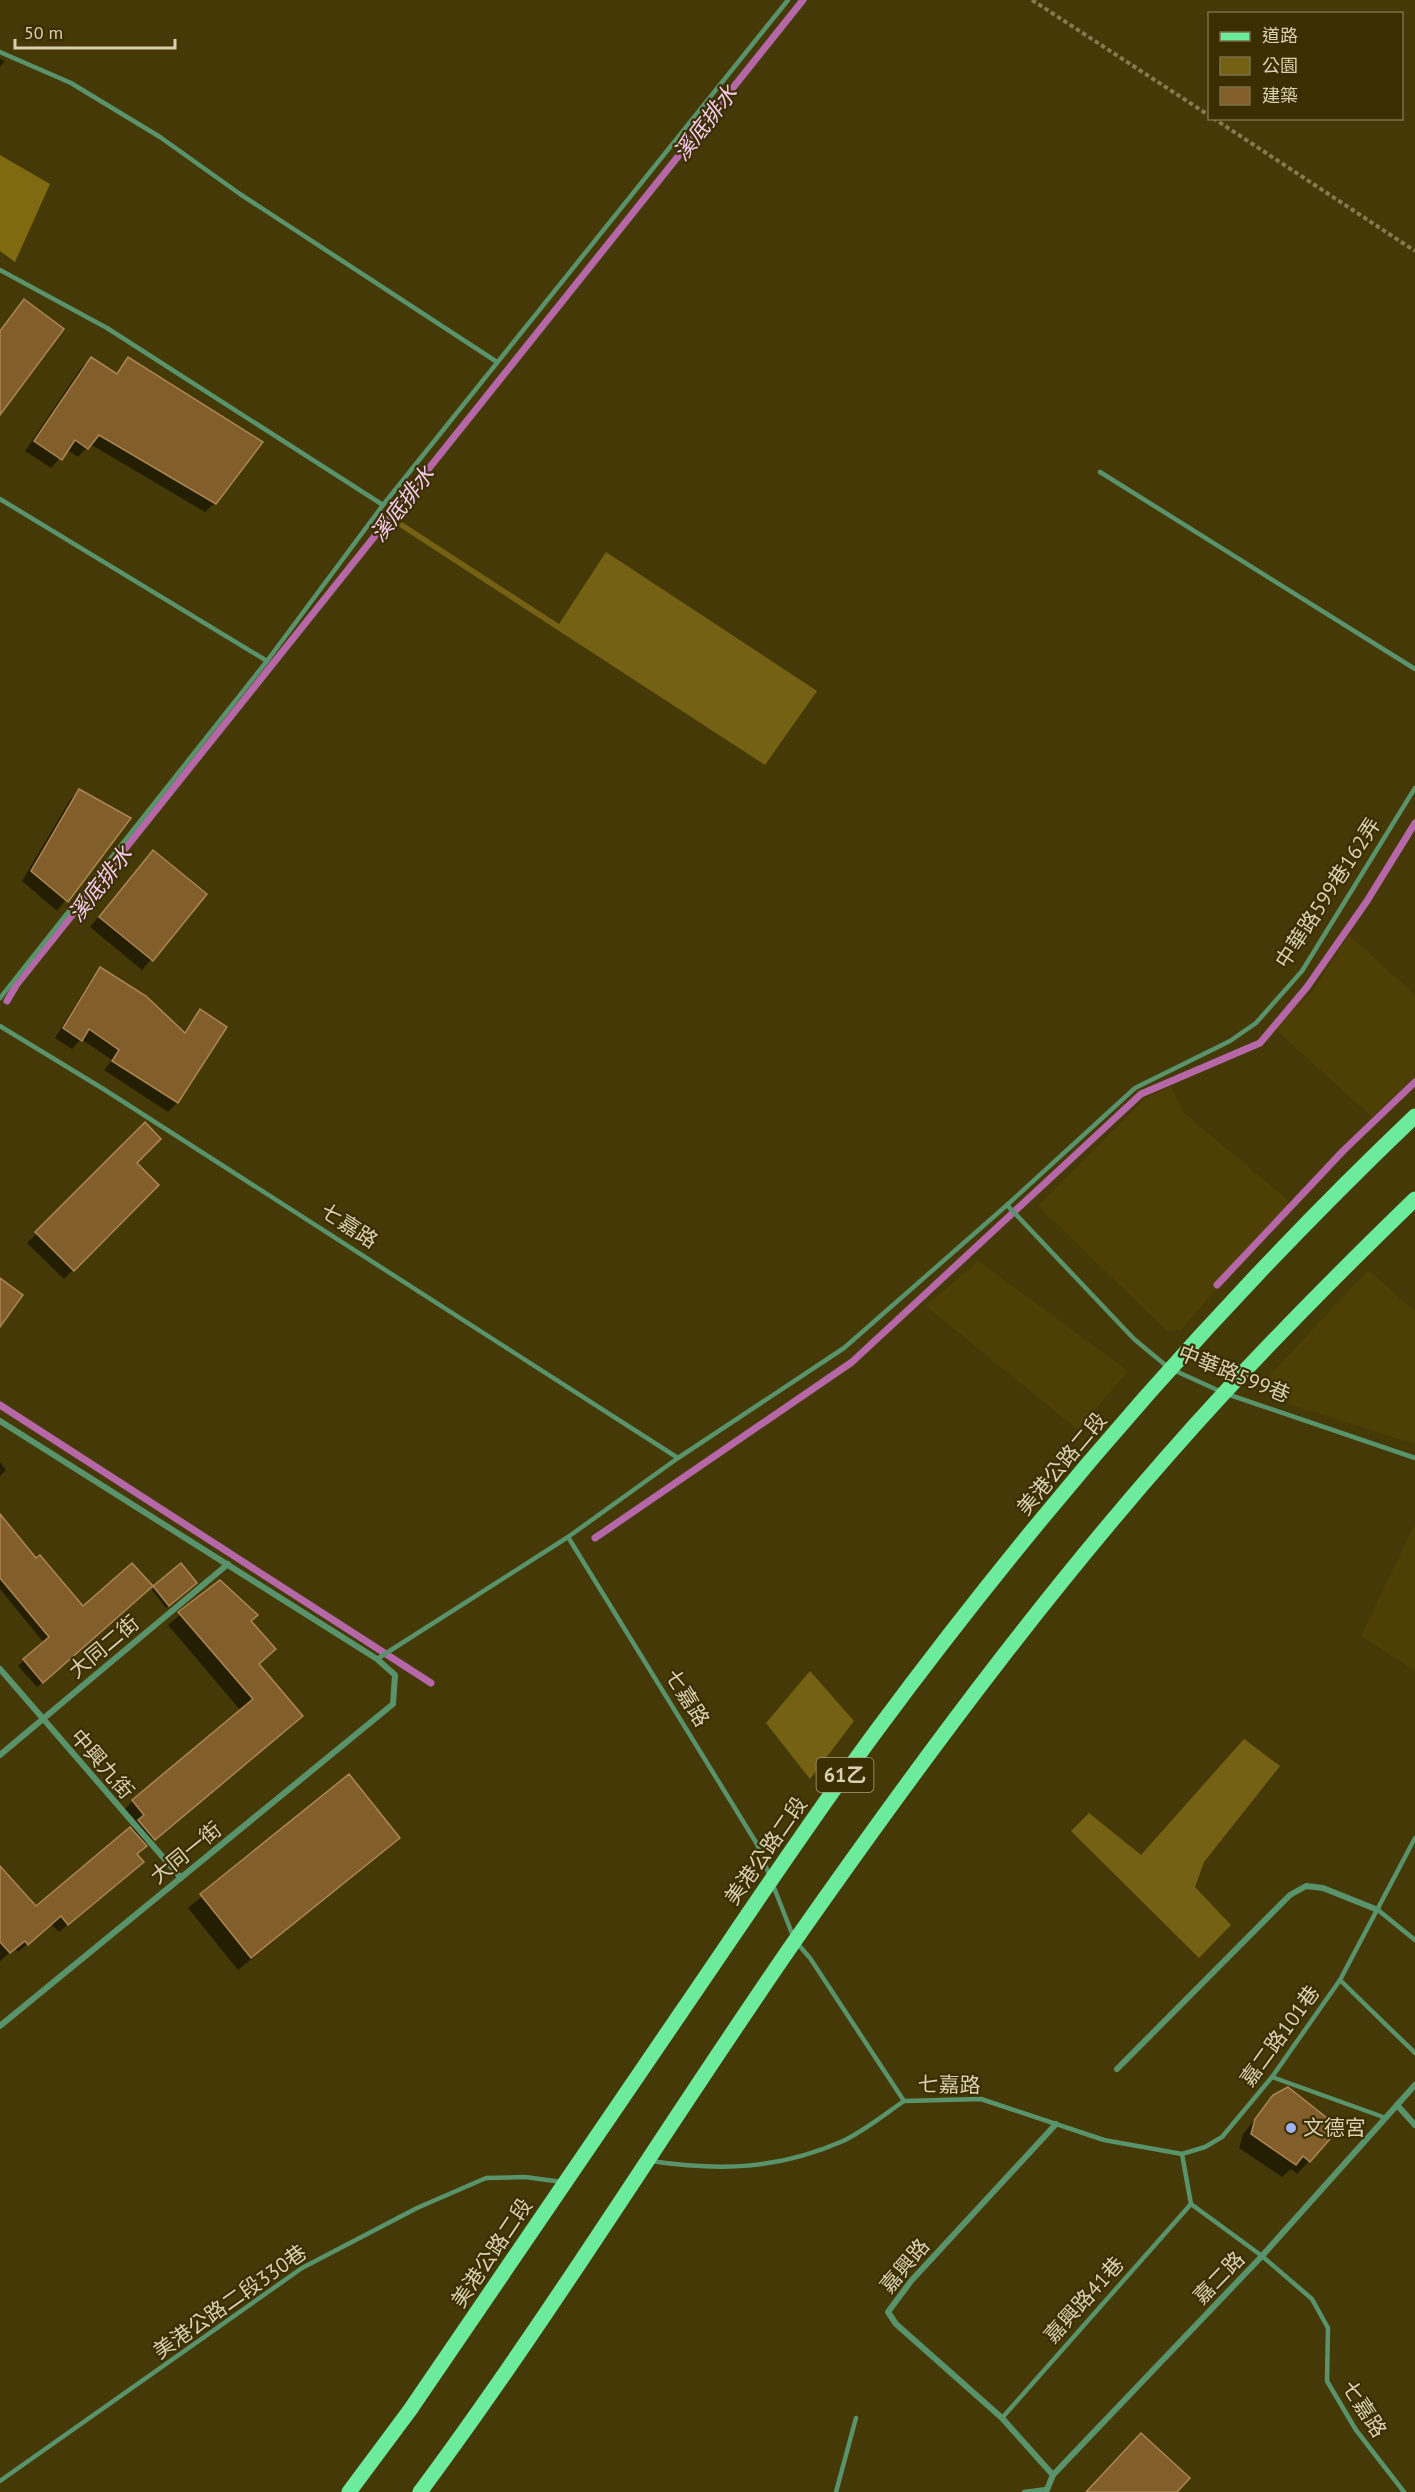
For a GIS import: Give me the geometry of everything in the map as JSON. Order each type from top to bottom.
[{"type":"main road","name":"美港公路二段","points":[[349,2492],[410,2410],[771,1880],[877,1730],[978,1599],[1169,1368],[1334,1194],[1415,1116]]},
{"type":"main road","name":"61乙","points":[[420,2492],[481,2410],[795,1941],[1002,1660],[1096,1541],[1224,1393],[1415,1199]]},
{"type":"street","points":[[0,1421],[377,1659]]},
{"type":"street","name":"大同二街","points":[[0,1755],[228,1564]]},
{"type":"street","name":"大同一街","points":[[0,2026],[393,1704],[396,1675],[377,1659]]},
{"type":"street","name":"中興九街","points":[[0,1670],[181,1878]]},
{"type":"street","points":[[1117,2069],[1290,1895],[1306,1886],[1323,1888],[1378,1911]]},
{"type":"street","name":"嘉二路","points":[[1047,2490],[1053,2475],[1262,2256],[1415,2085]]},
{"type":"street","points":[[1397,2105],[1415,2125]]},
{"type":"street","name":"嘉興路","points":[[1053,2475],[1002,2418],[896,2324],[888,2312],[911,2281],[1056,2124]]},
{"type":"lane","points":[[0,998],[267,661],[383,505],[788,0]]},
{"type":"lane","points":[[0,52],[71,83],[160,137],[240,195],[497,362]]},
{"type":"lane","points":[[0,270],[106,328],[383,505]]},
{"type":"lane","points":[[1100,472],[1415,669]]},
{"type":"lane","points":[[0,500],[267,661]]},
{"type":"lane","name":"中華路599巷162弄","points":[[377,1659],[568,1537],[678,1458],[844,1348],[1007,1205],[1135,1088],[1230,1041],[1256,1023],[1302,971],[1415,788]]},
{"type":"lane","name":"七嘉路","points":[[0,1026],[164,1127],[678,1458]]},
{"type":"lane","name":"中華路599巷","points":[[1007,1205],[1134,1339],[1169,1368],[1224,1393],[1415,1458]]},
{"type":"lane","name":"七嘉路","points":[[568,1537],[757,1844],[795,1941],[810,1958],[904,2101],[981,2099],[1104,2140],[1182,2154]]},
{"type":"lane","name":"嘉二路101巷","points":[[1182,2154],[1205,2147],[1222,2138],[1272,2077],[1340,1980],[1415,1838]]},
{"type":"lane","points":[[1378,1911],[1415,1940]]},
{"type":"lane","points":[[1340,1980],[1415,2053]]},
{"type":"lane","points":[[1272,2077],[1386,2118]]},
{"type":"lane","points":[[647,2160],[701,2168],[737,2167],[784,2160],[844,2140],[904,2101]]},
{"type":"lane","points":[[1182,2154],[1191,2204]]},
{"type":"lane","name":"美港公路二段330巷","points":[[0,2481],[302,2268],[417,2208],[486,2178],[525,2177],[565,2183]]},
{"type":"lane","name":"七嘉路","points":[[1191,2204],[1262,2256],[1312,2299],[1328,2328],[1326,2381],[1356,2430],[1404,2492]]},
{"type":"lane","name":"嘉興路41巷","points":[[1002,2418],[1191,2204]]},
{"type":"lane","points":[[836,2492],[856,2418]]},
{"type":"lane","points":[[1024,2492],[1047,2490]]},
{"type":"path","points":[[1032,0],[1208,115]]},
{"type":"path","points":[[1216,120],[1415,251]]},
{"type":"shaded area","points":[[0,155],[50,184],[15,262],[0,251]]},
{"type":"shaded area","points":[[1349,935],[1415,995],[1415,1076],[1372,1117],[1274,1028],[1311,994]]},
{"type":"shaded area","points":[[1171,1086],[1184,1113],[1291,1203],[1181,1330],[1167,1331],[1038,1206],[1145,1099]]},
{"type":"shaded area","points":[[978,1261],[1128,1371],[1078,1430],[926,1306]]},
{"type":"shaded area","points":[[1368,1270],[1415,1311],[1415,1444],[1291,1405],[1261,1385]]},
{"type":"shaded area","points":[[1415,1524],[1415,1671],[1361,1636]]},
{"type":"green space","points":[[402,522],[559,624],[606,552],[817,691],[765,765],[398,526]]},
{"type":"green space","points":[[810,1671],[854,1721],[810,1779],[766,1723]]},
{"type":"green space","points":[[1244,1739],[1280,1766],[1204,1862],[1195,1887],[1231,1925],[1199,1958],[1071,1831],[1089,1813],[1141,1855]]},
{"type":"building","points":[[24,299],[64,329],[0,415],[0,331]]},
{"type":"building","points":[[91,357],[117,374],[128,357],[263,442],[216,504],[99,435],[88,449],[75,440],[62,460],[34,441]]},
{"type":"building","points":[[79,789],[131,818],[68,902],[31,871]]},
{"type":"building","points":[[153,850],[207,894],[153,961],[99,917]]},
{"type":"building","points":[[100,967],[146,996],[185,1033],[200,1009],[227,1027],[178,1103],[112,1061],[119,1050],[89,1029],[82,1041],[63,1028]]},
{"type":"building","points":[[145,1122],[161,1139],[137,1163],[159,1185],[74,1271],[35,1232]]},
{"type":"building","points":[[0,1278],[23,1295],[0,1327]]},
{"type":"building","points":[[0,1514],[36,1558],[40,1555],[83,1606],[132,1563],[153,1586],[43,1683],[23,1659],[49,1637],[0,1578]]},
{"type":"building","points":[[181,1563],[197,1583],[169,1606],[153,1586]]},
{"type":"building","points":[[220,1580],[258,1615],[251,1621],[276,1649],[259,1664],[303,1716],[155,1840],[138,1820],[144,1815],[132,1800],[253,1699],[178,1612]]},
{"type":"building","points":[[349,1774],[400,1838],[251,1958],[200,1894]]},
{"type":"building","points":[[130,1827],[147,1846],[137,1854],[144,1862],[68,1925],[61,1916],[28,1945],[25,1941],[10,1953],[0,1942],[0,1866],[36,1906]]},
{"type":"building","name":"文德宮","points":[[1288,2087],[1332,2122],[1324,2133],[1331,2138],[1310,2162],[1303,2156],[1296,2165],[1251,2134],[1255,2119],[1273,2095]]},
{"type":"building","points":[[1141,2433],[1190,2478],[1177,2492],[1086,2492]]},
{"type":"waterway","name":"溪底排水","points":[[7,1001],[17,984],[803,0]]},
{"type":"waterway","points":[[595,1538],[852,1362],[1141,1094],[1260,1043],[1307,987],[1367,901],[1415,823]]},
{"type":"waterway","points":[[1217,1285],[1343,1151],[1415,1082]]},
{"type":"waterway","points":[[0,1405],[431,1683]]},
{"type":"place","name":"文德宮","points":[[1291,2128]]}]
